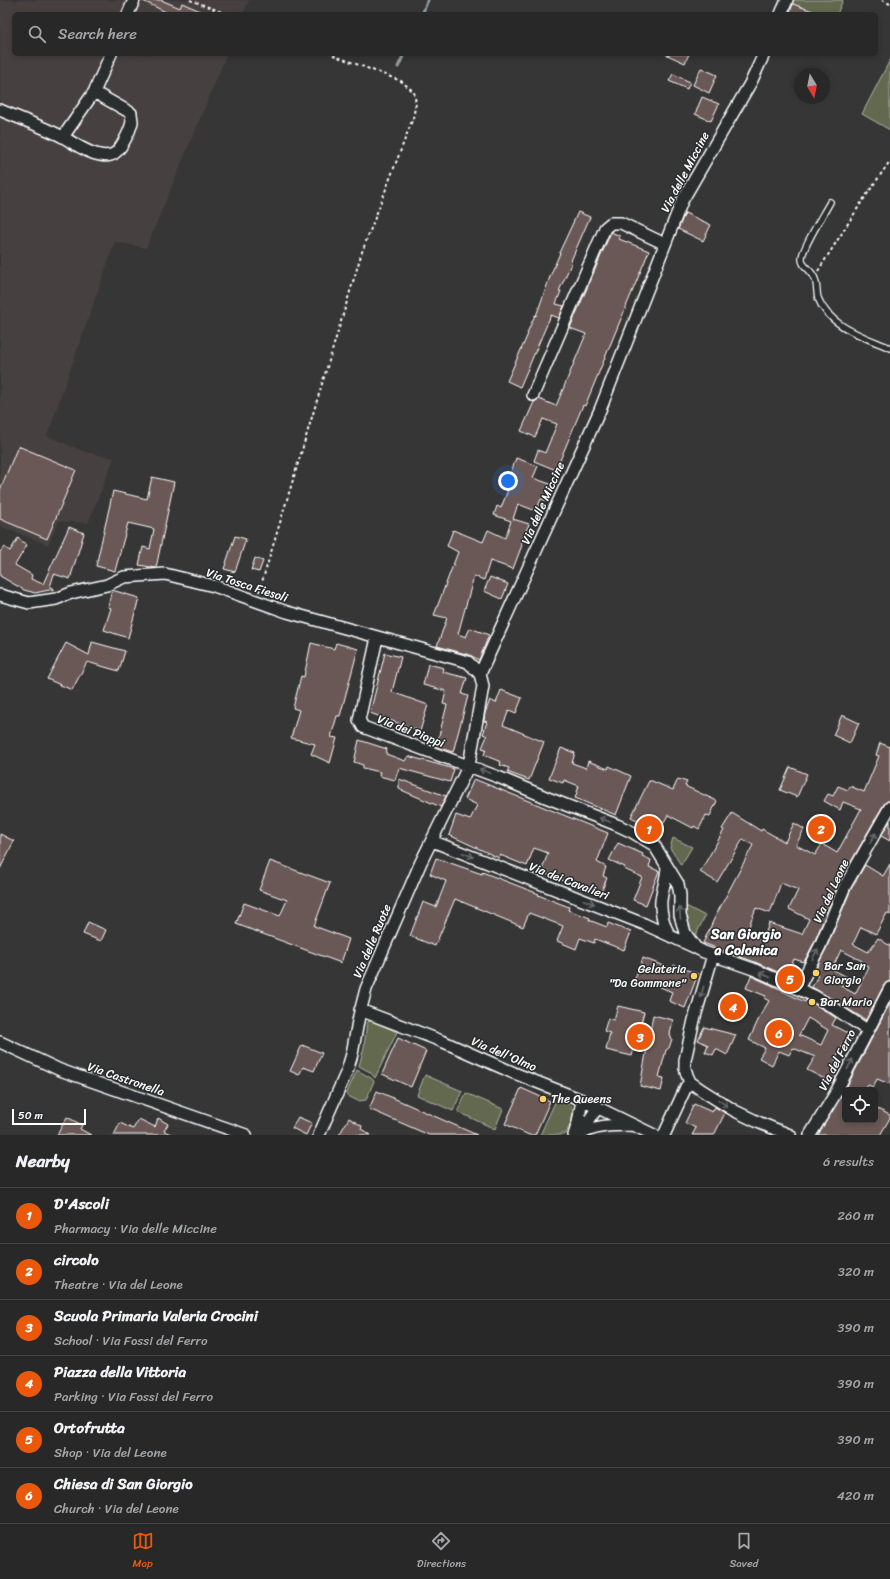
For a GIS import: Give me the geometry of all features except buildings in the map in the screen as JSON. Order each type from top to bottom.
[{"type":"street","points":[[129,12],[134,0]]},
{"type":"street","points":[[782,12],[787,0]]},
{"type":"street","points":[[63,137],[94,92],[110,56]]},
{"type":"street","name":"Via delle Miccine","points":[[469,765],[483,686],[480,674],[600,410],[682,201],[751,82],[763,56]]},
{"type":"street","points":[[0,110],[63,137],[79,148],[102,155],[112,155],[119,150],[132,121],[131,113],[94,92]]},
{"type":"street","points":[[533,395],[605,228],[611,223],[621,223],[665,244]]},
{"type":"street","name":"Via Tosca Fiesoli","points":[[0,595],[29,603],[56,599],[71,593],[107,585],[124,577],[166,574],[214,586],[287,612],[468,662],[480,674]]},
{"type":"street","name":"Via dei Pioppi","points":[[377,638],[359,720],[363,727],[454,761],[469,765]]},
{"type":"street","points":[[469,765],[632,832],[654,845],[678,884],[680,895],[680,915],[682,925],[686,933],[696,948],[712,955],[694,1020],[685,1060],[685,1068],[690,1082],[735,1111],[790,1135]]},
{"type":"street","name":"Via delle Ruote","points":[[319,1135],[347,1071],[366,989],[403,902],[469,765]]},
{"type":"street","name":"Via del Leone","points":[[798,989],[820,946],[845,886],[890,807]]},
{"type":"street","name":"Via dei Cavalieri","points":[[432,841],[644,924],[696,948]]},
{"type":"street","points":[[667,866],[667,873],[661,900],[661,909],[669,935]]},
{"type":"street","name":"Via del Ferro","points":[[712,955],[753,970],[814,996],[867,1030],[834,1096],[810,1135]]},
{"type":"street","points":[[867,1030],[890,988]]},
{"type":"street","name":"Via dell'Olmo","points":[[360,1010],[444,1042],[514,1073],[582,1100],[654,1135]]},
{"type":"street","name":"Via Castronella","points":[[0,1042],[60,1070],[246,1135]]},
{"type":"street","points":[[664,1135],[686,1087],[690,1082]]},
{"type":"street","points":[[574,1135],[578,1123],[582,1100]]},
{"type":"street","points":[[579,1135],[598,1107]]},
{"type":"street","points":[[579,1135],[593,1128],[635,1125]]},
{"type":"lane","points":[[830,202],[802,255],[802,260],[805,267],[814,278],[818,298],[824,309],[832,318],[843,326],[890,348]]},
{"type":"path","points":[[190,0],[222,12]]},
{"type":"path","points":[[882,0],[890,4]]},
{"type":"path","points":[[257,601],[362,252],[413,118],[416,103],[414,92],[402,81],[335,56]]},
{"type":"path","points":[[814,278],[861,203],[890,161]]},
{"type":"shaded area","points":[[0,0],[249,0],[244,12],[12,12],[12,56],[226,56],[146,248],[115,242],[47,436],[85,452],[114,458],[88,523],[59,521],[48,545],[0,526]]},
{"type":"green space","points":[[790,0],[843,0],[838,12],[791,12],[786,10]]},
{"type":"green space","points":[[890,60],[890,130],[862,114]]},
{"type":"green space","points":[[673,838],[692,847],[681,865],[670,848]]},
{"type":"green space","points":[[686,906],[705,916],[695,937],[688,922]]},
{"type":"green space","points":[[369,1021],[397,1032],[375,1078],[370,1072],[359,1066],[364,1047],[367,1023]]},
{"type":"green space","points":[[357,1070],[374,1081],[366,1100],[358,1101],[346,1095]]},
{"type":"green space","points":[[425,1075],[462,1091],[453,1111],[417,1095]]},
{"type":"green space","points":[[466,1093],[503,1109],[495,1129],[458,1112]]},
{"type":"green space","points":[[557,1098],[571,1105],[573,1116],[569,1128],[565,1135],[562,1133],[561,1135],[540,1135]]},
{"type":"waterway","points":[[423,12],[428,0]]},
{"type":"waterway","points":[[398,67],[403,56]]},
{"type":"place","name":"D'Ascoli","points":[[649,829]]},
{"type":"place","name":"circolo","points":[[821,829]]},
{"type":"place","name":"Bar San Giorgio","points":[[816,973]]},
{"type":"place","name":"Gelateria \"Da Gommone\"","points":[[694,976]]},
{"type":"place","name":"Ortofrutta","points":[[790,979]]},
{"type":"place","name":"Bar Mario","points":[[812,1002]]},
{"type":"place","name":"Piazza della Vittoria","points":[[733,1007]]},
{"type":"place","name":"Chiesa di San Giorgio","points":[[779,1033]]},
{"type":"place","name":"Scuola Primaria Valeria Crocini","points":[[640,1037]]},
{"type":"place","name":"The Queens","points":[[543,1099]]},
{"type":"district","name":"San Giorgio a Colonica","points":[[746,942]]}]
